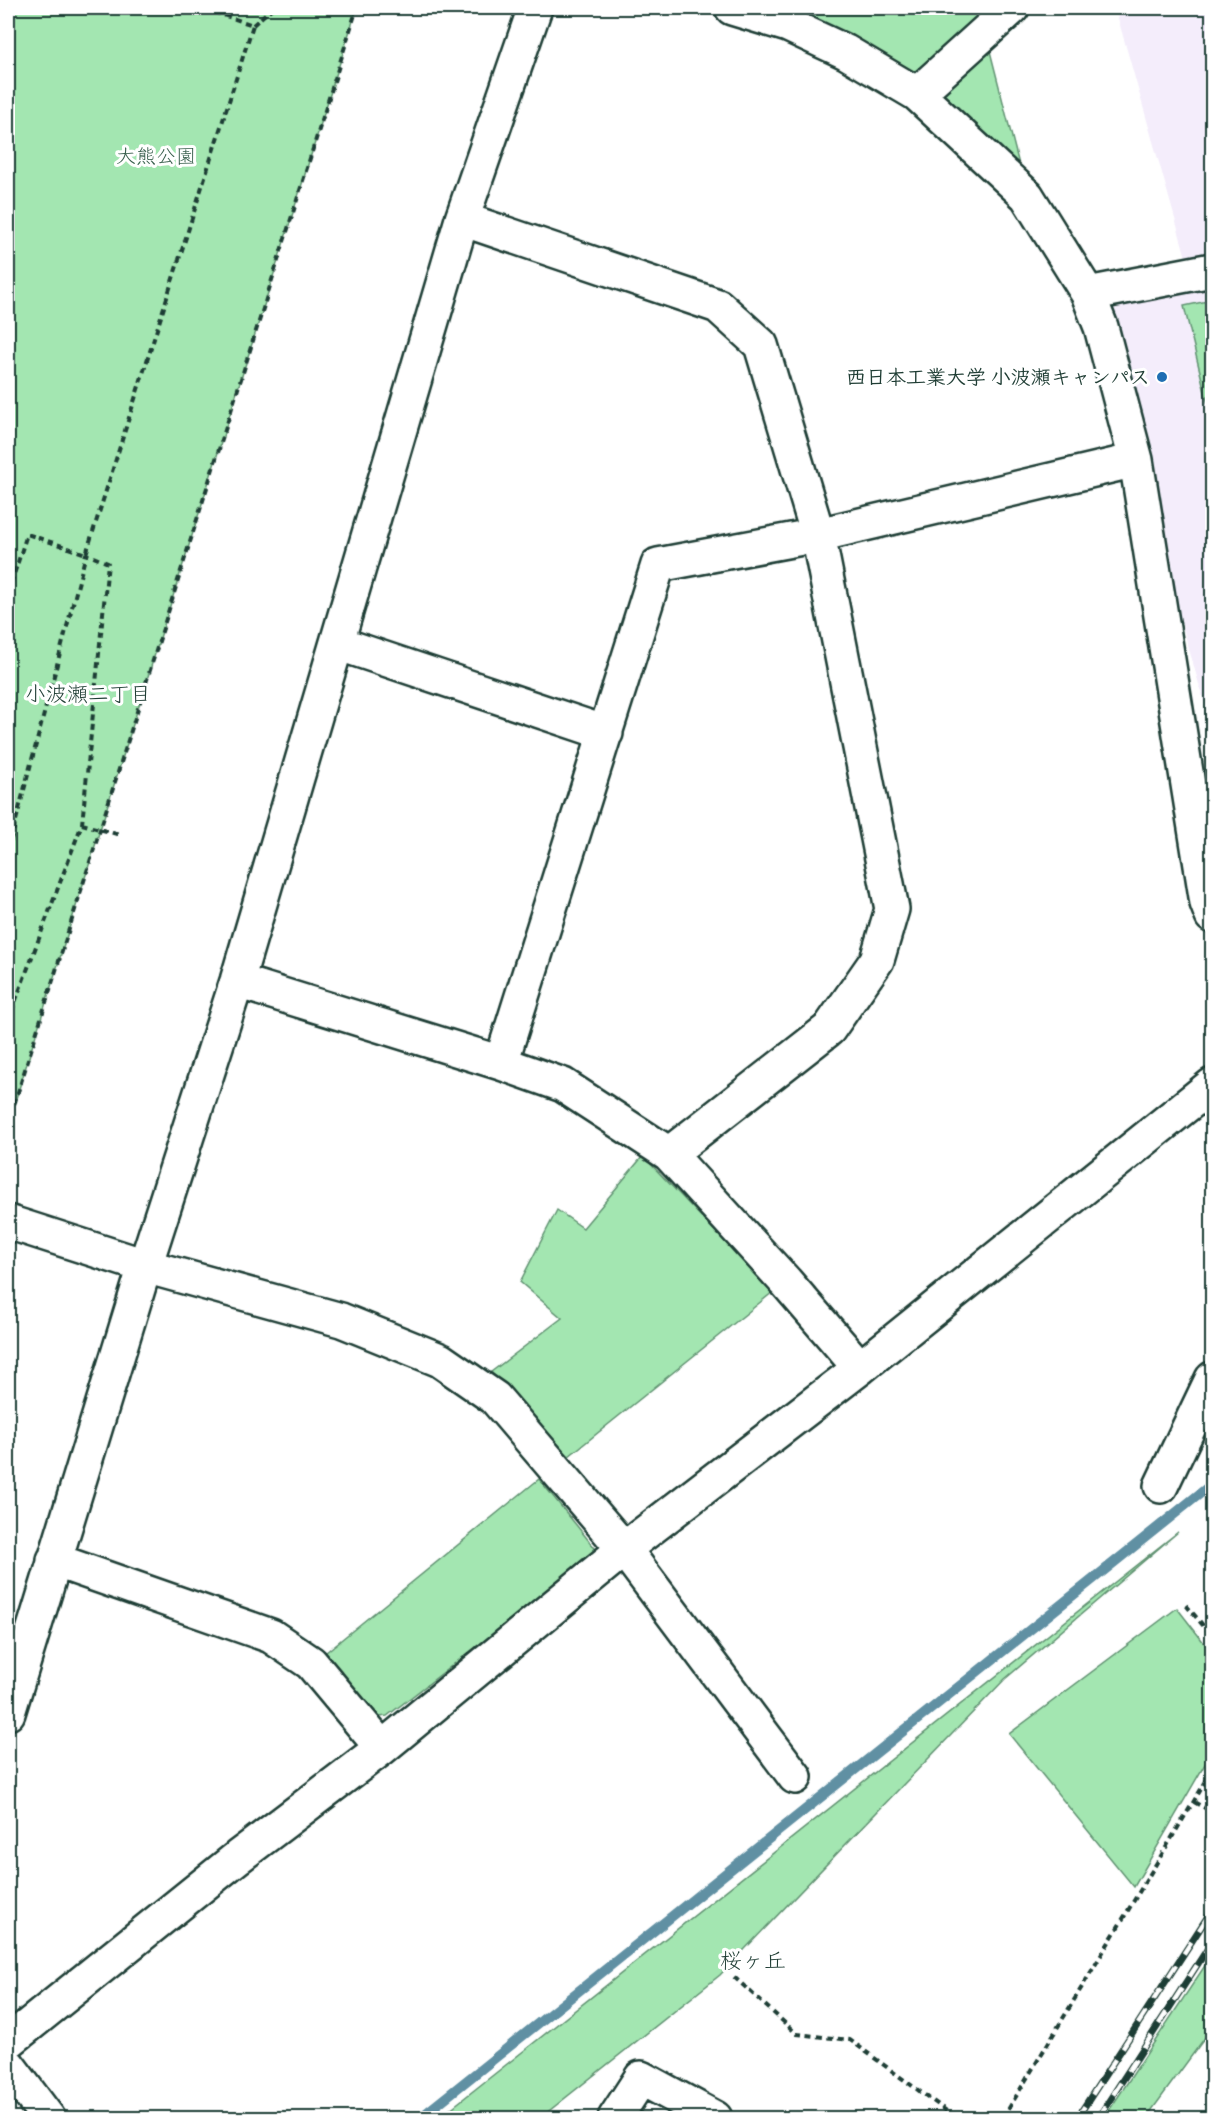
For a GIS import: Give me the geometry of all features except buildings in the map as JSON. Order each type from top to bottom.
[{"type":"street","points":[[8,1713],[145,1266],[237,981],[462,219],[535,8]]},
{"type":"street","points":[[732,8],[788,26],[846,52],[917,94],[963,134],[1027,196],[1089,294],[1101,327],[1136,460],[1207,903],[1212,916]]},
{"type":"street","points":[[917,94],[1012,8]]},
{"type":"street","points":[[462,219],[718,306],[761,345],[818,535],[892,909],[877,960],[829,1029],[669,1154]]},
{"type":"street","points":[[1089,294],[1212,270]]},
{"type":"street","points":[[501,1063],[658,565],[818,535],[1136,460]]},
{"type":"street","points":[[337,643],[606,733]]},
{"type":"street","points":[[237,981],[501,1063],[563,1085],[669,1154],[786,1282],[860,1368]]},
{"type":"street","points":[[8,2042],[238,1857],[382,1748],[624,1549],[860,1368],[1212,1085]]},
{"type":"street","points":[[8,1222],[145,1266],[341,1320],[440,1360],[495,1398],[624,1549],[795,1777]]},
{"type":"street","points":[[1161,1486],[1212,1379]]},
{"type":"street","points":[[54,1560],[271,1636],[311,1663],[382,1748]]},
{"type":"street","points":[[8,2065],[48,2118]]},
{"type":"street","points":[[615,2118],[641,2078],[715,2118]]},
{"type":"path","points":[[202,8],[253,25]]},
{"type":"path","points":[[8,851],[86,554],[253,25],[272,8]]},
{"type":"path","points":[[8,1124],[357,8]]},
{"type":"path","points":[[8,593],[27,534],[108,563],[82,824],[8,1020]]},
{"type":"path","points":[[82,824],[120,834]]},
{"type":"path","points":[[1186,1605],[1212,1635]]},
{"type":"path","points":[[1003,2118],[1212,1771]]},
{"type":"path","points":[[1194,1802],[1212,1812]]},
{"type":"path","points":[[734,1977],[797,2034],[850,2040],[956,2118]]},
{"type":"shaded area","name":"西日本工業大学 小波瀬キャンパス","points":[[1115,8],[1212,8],[1212,730],[1088,294],[1191,275]]},
{"type":"green space","name":"大熊公園","points":[[8,8],[357,8],[8,1124]]},
{"type":"green space","points":[[807,8],[979,8],[1027,196],[963,134],[788,25]]},
{"type":"green space","points":[[1212,300],[1212,421],[1184,306]]},
{"type":"green space","points":[[643,1156],[773,1292],[569,1456],[491,1372],[562,1318],[520,1282],[557,1210],[583,1228]]},
{"type":"green space","points":[[539,1479],[598,1552],[387,1716],[372,1718],[320,1657]]},
{"type":"green space","points":[[1178,1532],[1005,1679],[720,1975],[540,2118],[439,2118]]},
{"type":"green space","points":[[1177,1608],[1212,1653],[1212,1752],[1134,1887],[1009,1734]]},
{"type":"green space","points":[[1212,1955],[1212,2028],[1146,2118],[1104,2118]]},
{"type":"waterway","points":[[420,2118],[1212,1484]]},
{"type":"railway","points":[[1077,2118],[1212,1910]]},
{"type":"railway","points":[[1098,2118],[1212,1942]]},
{"type":"place","name":"西日本工業大学 小波瀬キャンパス","points":[[1162,377]]},
{"type":"district","name":"小波瀬二丁目","points":[[88,694]]},
{"type":"district","name":"桜ヶ丘","points":[[753,1960]]}]
